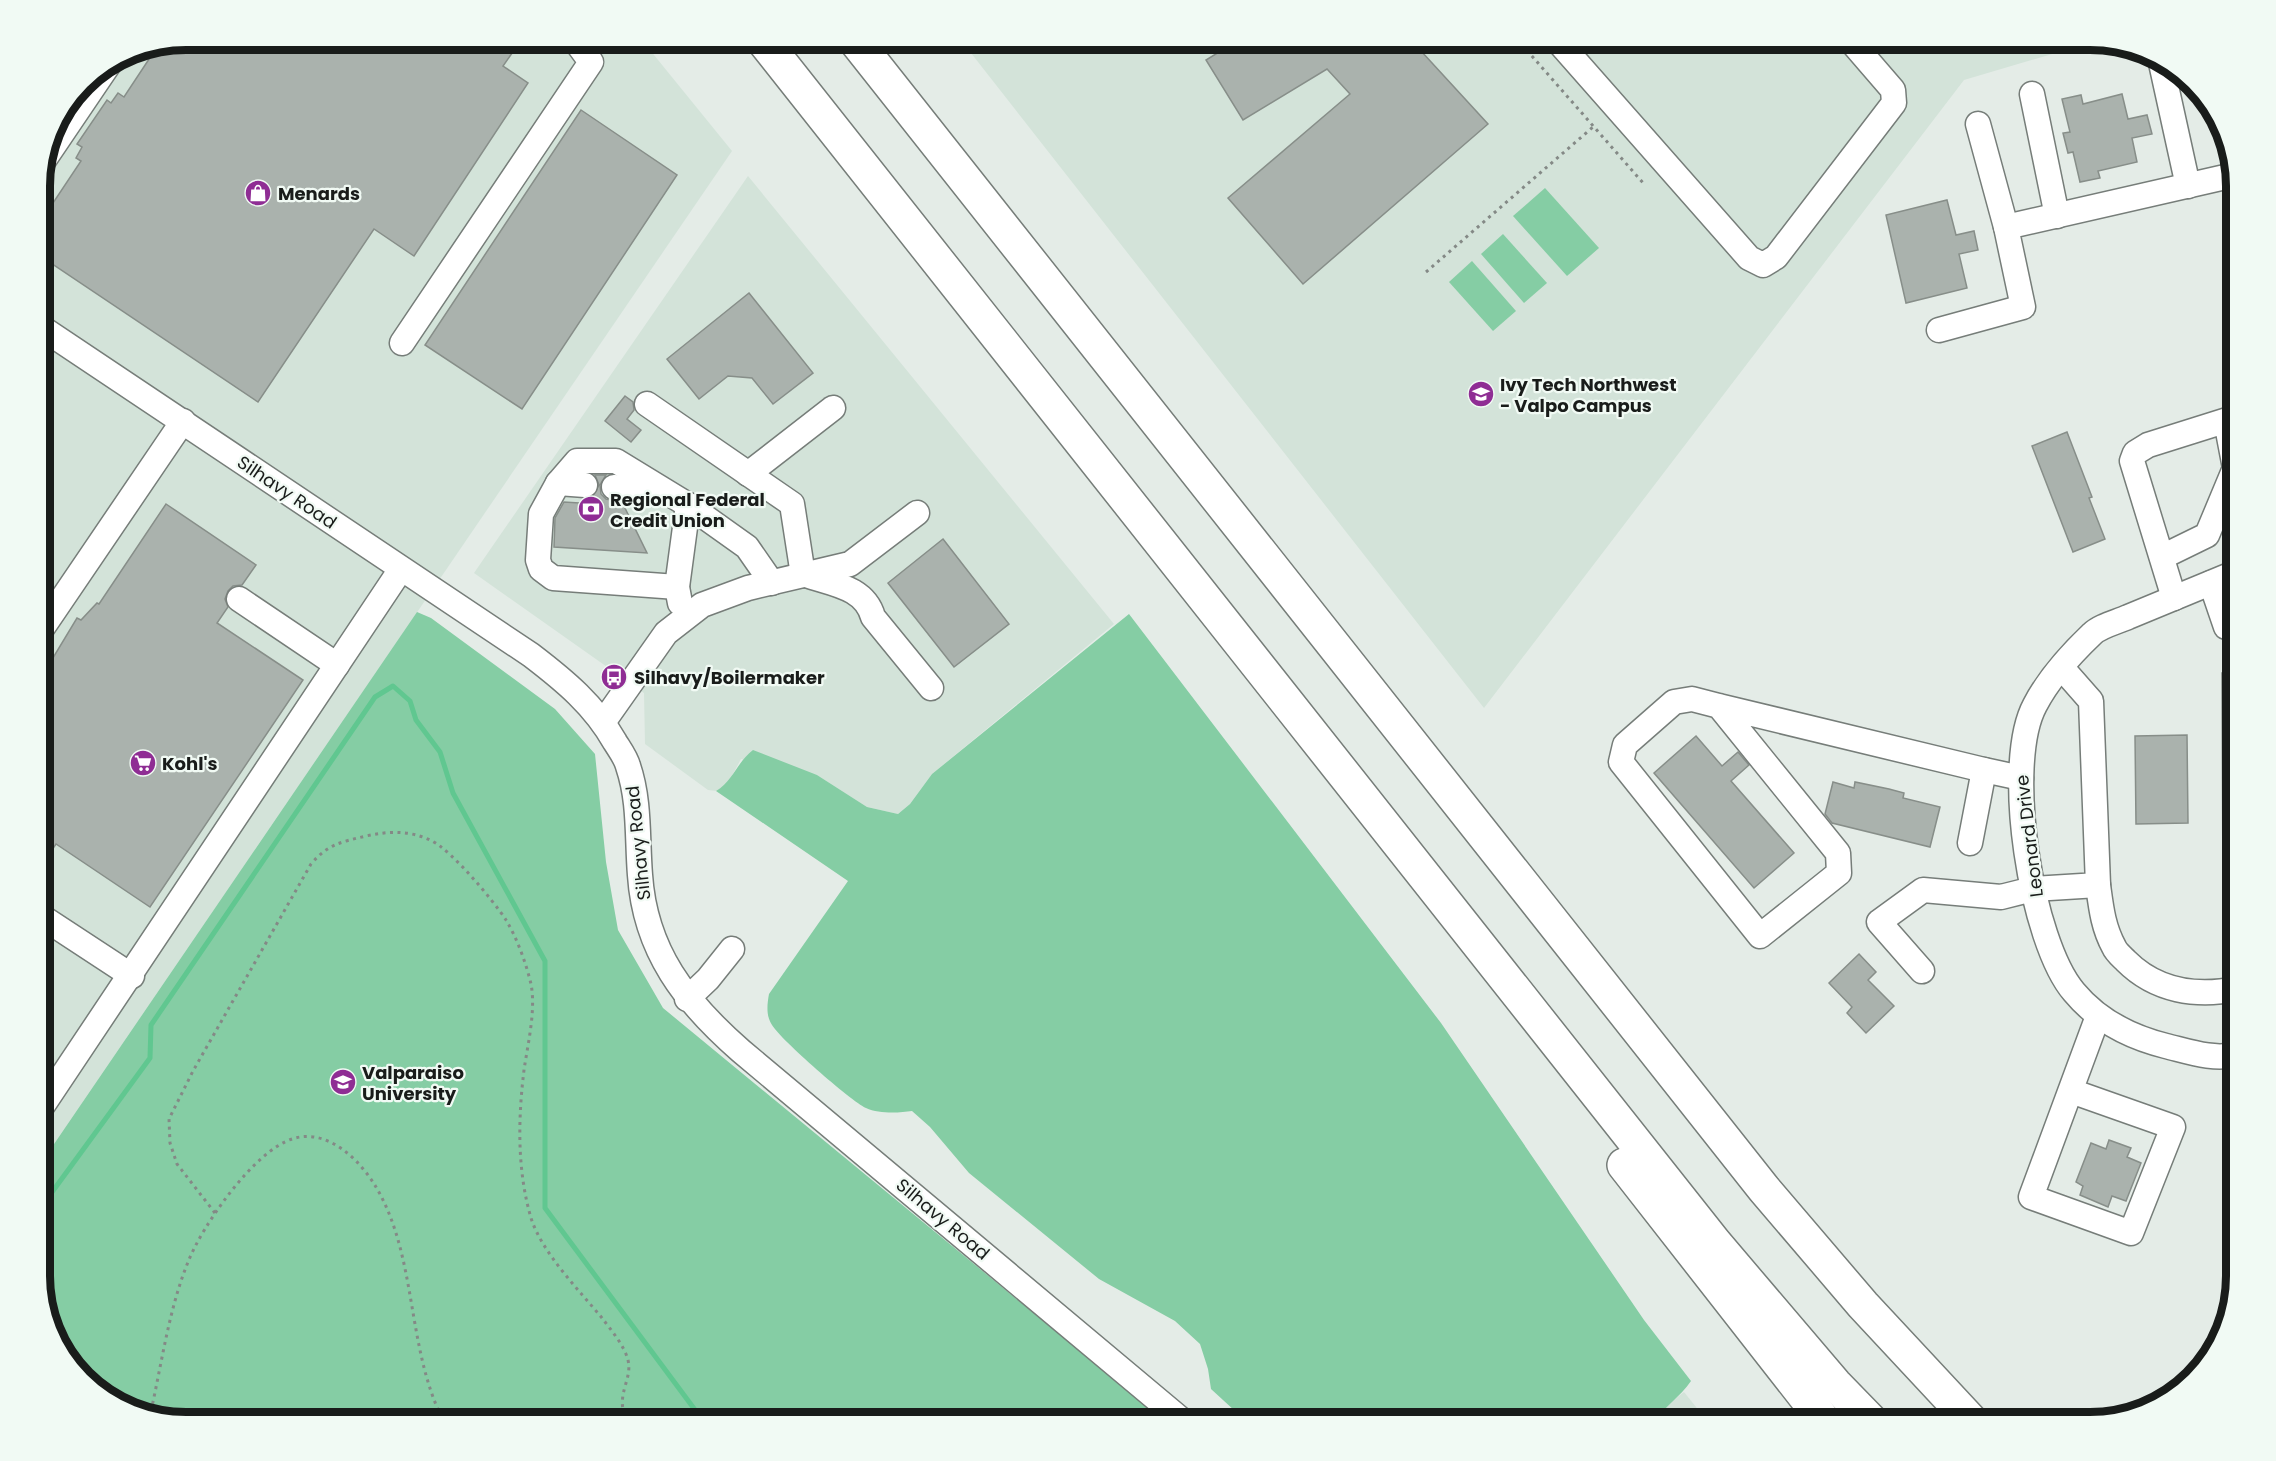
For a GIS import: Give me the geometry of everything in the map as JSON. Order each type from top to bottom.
[{"type":"highway","points":[[771,50],[1715,1243],[1828,1376],[1862,1412]]},
{"type":"highway","points":[[863,50],[1764,1189],[1863,1305],[1963,1412]]},
{"type":"highway","points":[[1513,989],[1555,1074],[1743,1320],[1817,1412]]},
{"type":"street","points":[[402,344],[591,62],[582,50]]},
{"type":"street","points":[[1566,50],[1749,258],[1763,265],[1776,257],[1894,102],[1893,90],[1858,50]]},
{"type":"street","points":[[2163,70],[2188,186]]},
{"type":"street","points":[[58,139],[96,83]]},
{"type":"street","points":[[2032,94],[2057,216]]},
{"type":"street","points":[[1939,330],[2023,307],[2006,226],[1978,124]]},
{"type":"street","points":[[2006,226],[2226,178]]},
{"type":"street","name":"Silhavy Road","points":[[50,333],[531,655],[574,689],[604,721],[628,764],[636,797],[640,877],[645,910],[657,946],[687,999],[708,1022],[741,1051],[1172,1412]]},
{"type":"street","points":[[647,404],[792,504],[803,574]]},
{"type":"street","points":[[748,474],[833,408]]},
{"type":"street","points":[[2174,598],[2132,468],[2135,453],[2148,445],[2226,421]]},
{"type":"street","points":[[50,617],[183,422]]},
{"type":"street","points":[[677,587],[553,578],[542,569],[538,560],[541,514],[558,483],[577,461],[593,459],[616,461],[666,491],[747,547],[772,583]]},
{"type":"street","points":[[558,483],[585,484]]},
{"type":"street","points":[[614,487],[666,491]]},
{"type":"street","points":[[2162,557],[2207,535],[2226,490]]},
{"type":"street","points":[[684,618],[677,587],[688,505]]},
{"type":"street","points":[[604,721],[666,633],[702,605],[726,595],[849,564],[917,513]]},
{"type":"street","points":[[50,1095],[132,976],[401,569]]},
{"type":"street","points":[[803,574],[853,590],[870,604],[873,617],[931,688]]},
{"type":"street","name":"Leonard Drive","points":[[2226,577],[2094,632],[2062,668],[2034,706],[2021,752],[2021,778],[2033,889],[2054,961],[2073,992],[2105,1023],[2146,1041],[2197,1054],[2226,1054]]},
{"type":"street","points":[[2211,583],[2226,627]]},
{"type":"street","points":[[239,599],[337,665]]},
{"type":"street","points":[[2062,668],[2091,701],[2098,885],[2102,919],[2114,949],[2132,967],[2148,978],[2177,991],[2213,994],[2226,991]]},
{"type":"street","points":[[1719,706],[1838,853],[1839,873],[1760,936],[1621,762],[1625,745],[1674,702],[1692,699],[2021,778]]},
{"type":"street","points":[[1970,843],[1984,770]]},
{"type":"street","points":[[1922,972],[1879,922],[1923,891],[2001,897],[2033,889],[2098,885]]},
{"type":"street","points":[[50,922],[132,976]]},
{"type":"street","points":[[687,999],[708,980],[732,950]]},
{"type":"street","points":[[2071,1091],[2173,1126],[2131,1233],[2031,1197],[2098,1016]]},
{"type":"path","points":[[1526,50],[1644,184]]},
{"type":"path","points":[[1426,272],[1593,127]]},
{"type":"path","points":[[215,1213],[177,1164],[170,1143],[169,1119],[193,1071],[306,873],[323,850],[340,842],[399,830],[432,841],[447,851],[506,920],[520,951],[531,985],[519,1146],[522,1180],[532,1221],[552,1256],[617,1338],[629,1362],[621,1393],[622,1412]]},
{"type":"path","points":[[152,1407],[177,1293],[188,1261],[215,1213],[269,1152],[292,1138],[315,1137],[335,1144],[360,1164],[377,1188],[396,1233],[426,1374],[440,1412]]},
{"type":"shaded area","points":[[177,50],[650,50],[732,151],[50,1150],[50,177],[54,150],[72,110],[96,83],[110,72],[142,57]]},
{"type":"shaded area","name":"Ivy Tech Northwest - Valpo Campus","points":[[969,50],[2066,50],[1964,80],[1484,708]]},
{"type":"shaded area","points":[[748,176],[1114,624],[932,774],[910,804],[898,814],[867,807],[817,775],[741,759],[727,785],[716,791],[708,790],[645,744],[644,693],[474,573]]},
{"type":"shaded area","points":[[1684,1392],[1700,1412],[1660,1412]]},
{"type":"green space","points":[[1545,188],[1599,248],[1567,276],[1513,216]]},
{"type":"green space","points":[[1503,234],[1547,283],[1524,303],[1481,254]]},
{"type":"green space","points":[[1472,261],[1516,311],[1493,331],[1449,282]]},
{"type":"green space","points":[[417,612],[431,618],[555,709],[595,754],[606,862],[618,930],[663,1008],[1154,1412],[186,1412],[150,1407],[110,1389],[96,1378],[78,1358],[60,1327],[54,1311],[50,1284],[50,1150]]},
{"type":"green space","points":[[1129,614],[1441,1023],[1644,1320],[1691,1381],[1662,1412],[1236,1412],[1211,1389],[1208,1369],[1200,1344],[1175,1321],[1099,1279],[969,1173],[930,1127],[912,1111],[895,1113],[866,1108],[817,1069],[772,1025],[768,1010],[769,994],[848,881],[716,791],[727,782],[753,750],[817,775],[867,807],[898,814],[910,804],[932,774]]},
{"type":"building","name":"Menards","points":[[177,50],[514,50],[503,66],[528,83],[414,256],[374,229],[258,402],[50,262],[50,208],[81,161],[76,158],[82,147],[77,144],[107,100],[111,103],[118,93],[124,97],[152,54]]},
{"type":"building","points":[[1222,50],[1420,50],[1488,124],[1303,284],[1228,198],[1350,94],[1327,69],[1243,120],[1206,60]]},
{"type":"building","points":[[2122,94],[2128,119],[2147,115],[2152,134],[2132,138],[2137,162],[2098,171],[2100,178],[2080,182],[2073,152],[2068,153],[2063,133],[2070,132],[2062,99],[2081,95],[2083,104]]},
{"type":"building","points":[[581,110],[677,175],[522,409],[425,345]]},
{"type":"building","points":[[1947,200],[1956,235],[1974,231],[1978,250],[1959,254],[1967,288],[1906,303],[1886,215]]},
{"type":"building","points":[[749,293],[813,373],[773,404],[752,378],[728,376],[699,399],[667,359]]},
{"type":"building","points":[[625,396],[633,402],[634,410],[627,419],[641,430],[631,442],[605,421]]},
{"type":"building","points":[[2067,432],[2092,497],[2089,498],[2105,539],[2073,552],[2032,446]]},
{"type":"building","name":"Regional Federal Credit Union","points":[[595,475],[606,475],[600,485],[601,494],[606,499],[622,502],[647,553],[554,547],[555,518],[564,502],[595,504],[592,497],[599,485]]},
{"type":"building","name":"Kohl's","points":[[166,504],[256,565],[242,585],[233,586],[228,591],[225,599],[228,607],[217,623],[303,680],[150,907],[56,844],[50,853],[50,663],[77,618],[81,620],[97,603],[99,604]]},
{"type":"building","points":[[943,539],[1009,624],[954,667],[888,583]]},
{"type":"building","points":[[2222,673],[2226,673],[2226,894],[2223,894]]},
{"type":"building","points":[[2187,735],[2188,823],[2136,824],[2135,736]]},
{"type":"building","points":[[1696,736],[1722,766],[1738,752],[1749,765],[1731,781],[1794,853],[1754,888],[1654,773]]},
{"type":"building","points":[[1833,782],[1854,788],[1855,782],[1889,789],[1904,793],[1903,798],[1940,807],[1930,847],[1832,823],[1825,814]]},
{"type":"building","points":[[1859,954],[1876,972],[1868,980],[1894,1006],[1866,1033],[1847,1013],[1852,1007],[1829,983]]},
{"type":"building","points":[[2109,1140],[2131,1148],[2127,1157],[2141,1163],[2126,1201],[2112,1196],[2108,1207],[2080,1195],[2083,1186],[2076,1182],[2091,1143],[2106,1149]]},
{"type":"waterway","points":[[50,1195],[150,1058],[151,1025],[375,697],[393,686],[410,701],[416,720],[440,752],[453,793],[545,961],[545,1208],[697,1412]]},
{"type":"place","name":"Menards","points":[[258,193]]},
{"type":"place","name":"Ivy Tech Northwest - Valpo Campus","points":[[1481,394]]},
{"type":"place","name":"Regional Federal Credit Union","points":[[591,509]]},
{"type":"place","name":"Silhavy/Boilermaker","points":[[614,677]]},
{"type":"place","name":"Kohl's","points":[[143,763]]},
{"type":"place","name":"Valparaiso University","points":[[343,1082]]}]
